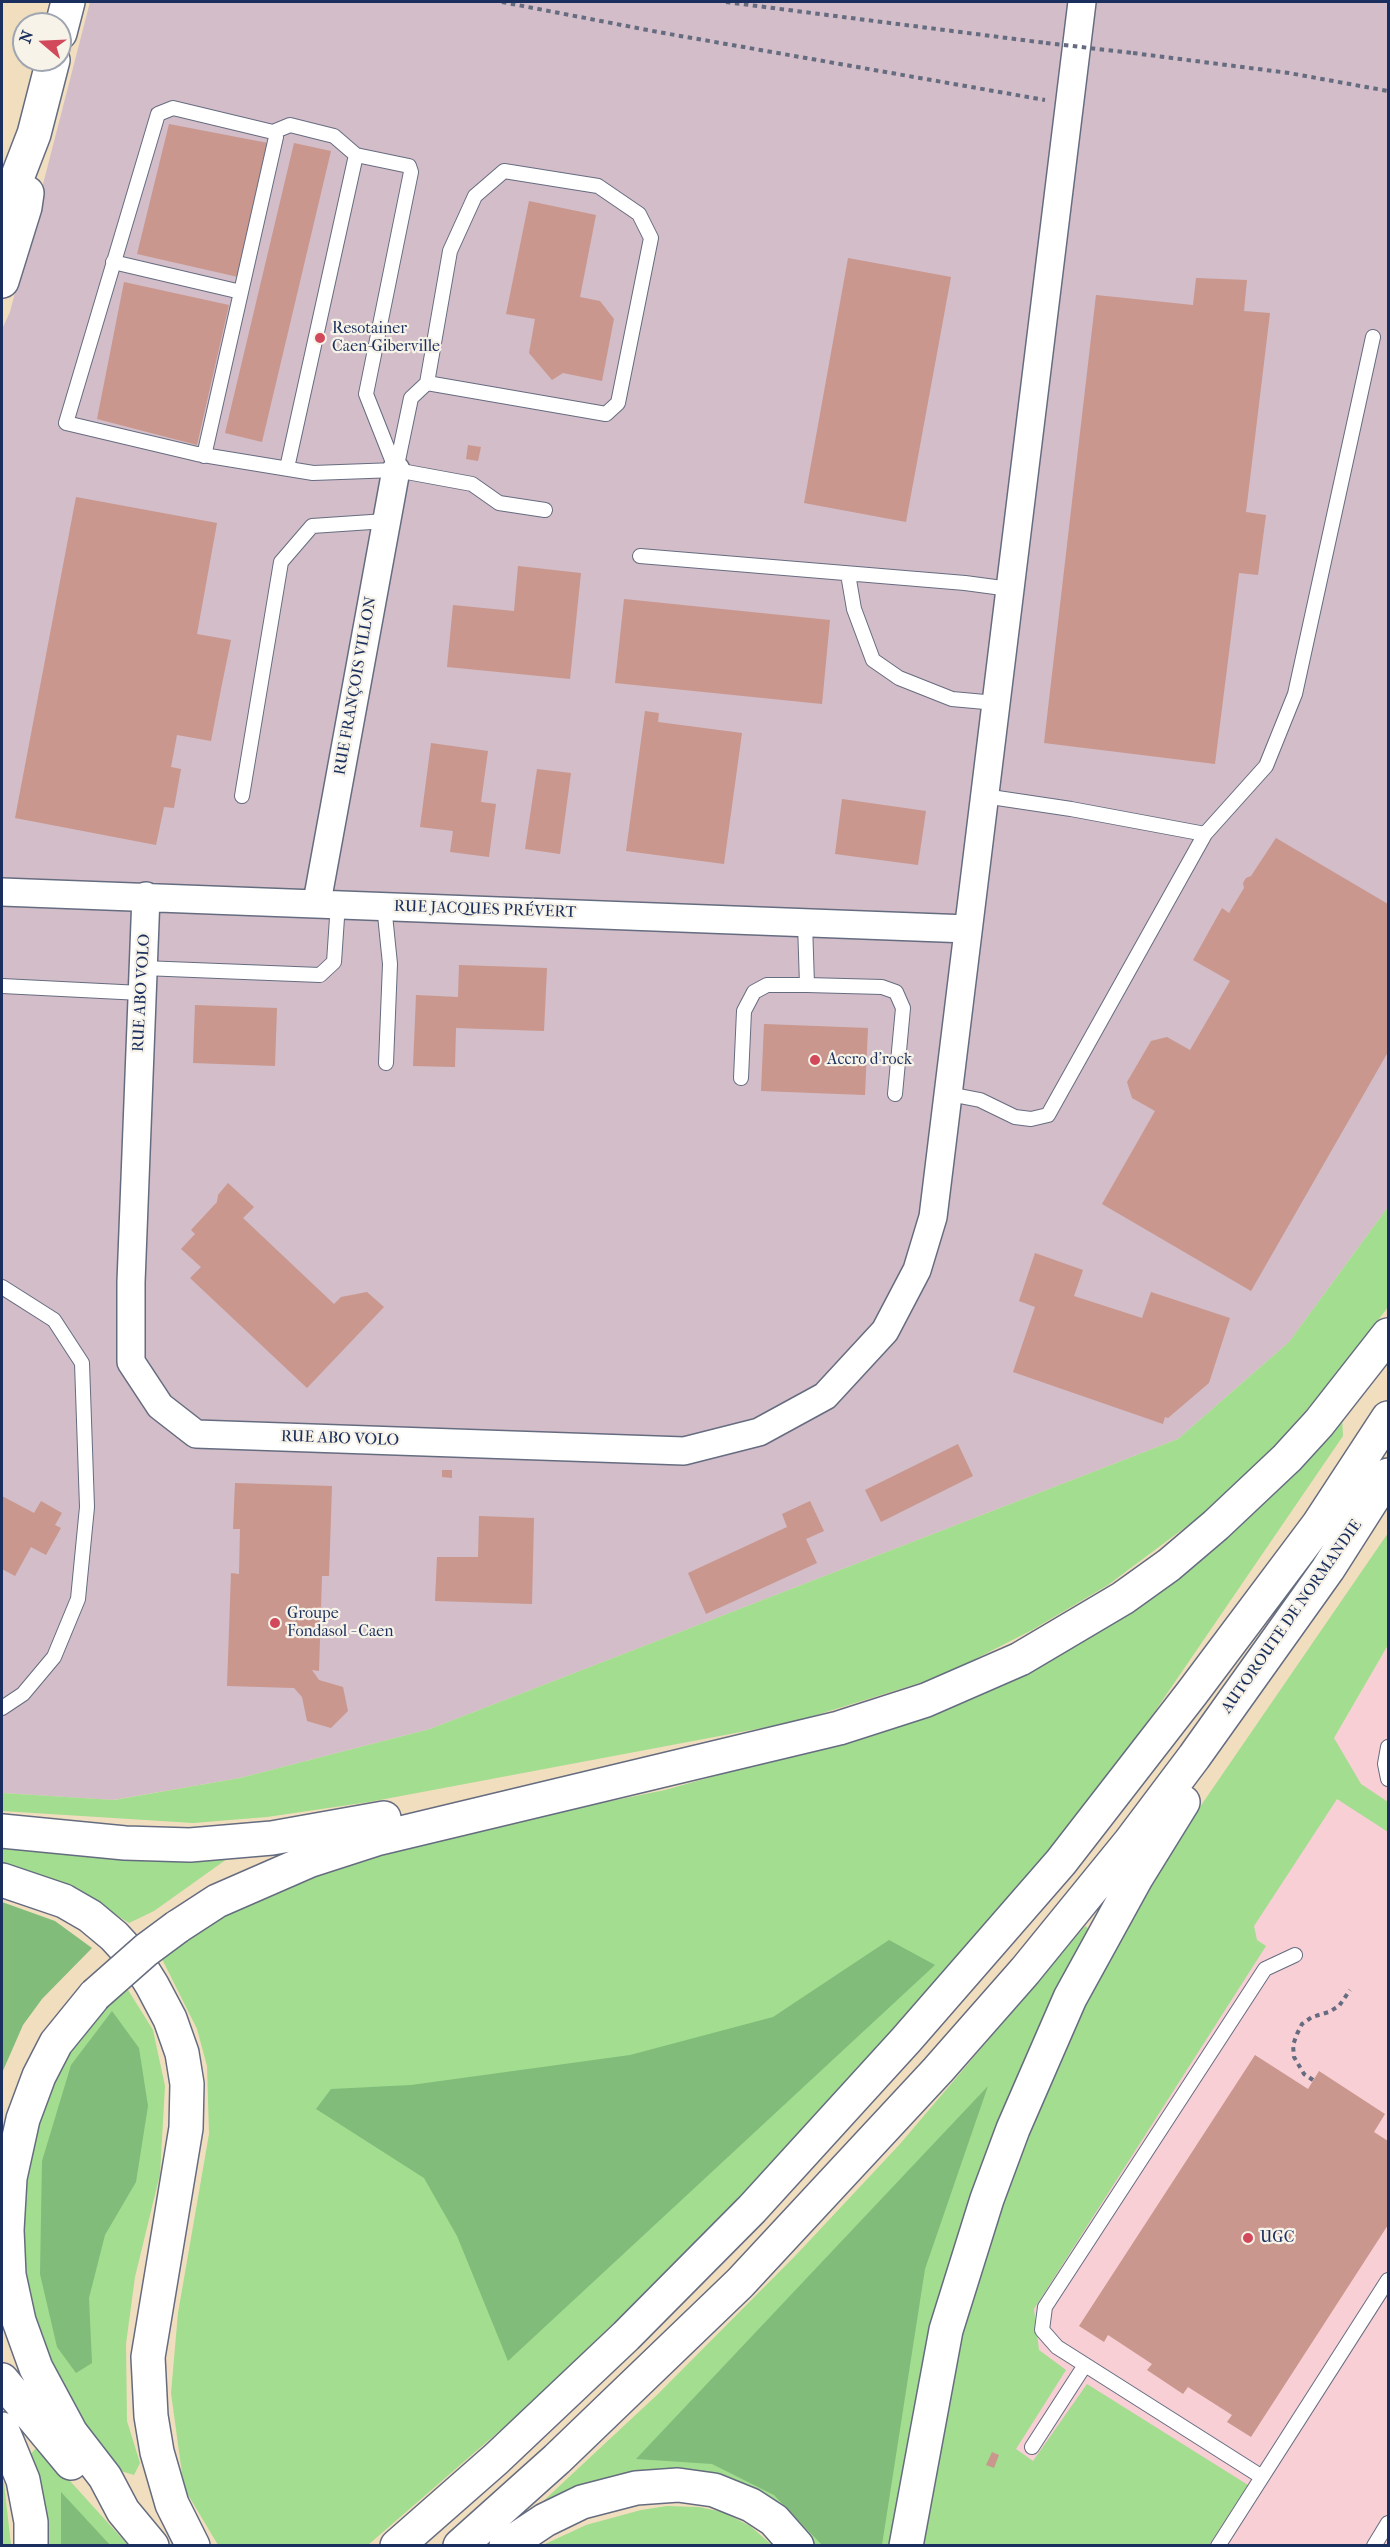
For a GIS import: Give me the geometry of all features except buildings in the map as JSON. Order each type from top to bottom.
[{"type":"main road","points":[[2,217],[34,134],[50,72]]},
{"type":"main road","points":[[2,281],[25,207],[34,134]]},
{"type":"main road","points":[[152,2546],[123,2511],[105,2477],[71,2433],[36,2368],[19,2321],[7,2253],[10,2178],[26,2110],[39,2076],[56,2043],[95,1995],[138,1957],[217,1901],[311,1860],[376,1839],[838,1728],[926,1700],[1020,1659],[1123,1598],[1169,1565],[1223,1518],[1287,1458],[1319,1423],[1389,1335]]},
{"type":"main road","points":[[397,2546],[496,2458],[626,2336],[752,2209],[906,2040],[1062,1862],[1318,1525],[1389,1418]]},
{"type":"main road","name":"AUTOROUTE DE NORMANDIE","points":[[460,2546],[647,2374],[825,2194],[1025,1971],[1130,1842],[1194,1756],[1328,1569],[1389,1475]]},
{"type":"main road","points":[[906,2546],[946,2330],[987,2199],[1037,2069],[1070,1998],[1136,1878],[1182,1806],[1194,1756]]},
{"type":"main road","points":[[2,1831],[125,1843],[190,1845],[272,1838],[421,1811],[490,1811]]},
{"type":"main road","points":[[2,1880],[64,1901],[114,1936],[137,1961],[152,1984],[170,2019],[182,2053],[187,2084],[186,2128],[151,2334],[148,2368],[157,2452],[172,2504],[192,2546]]},
{"type":"main road","points":[[2,2380],[92,2488],[123,2511]]},
{"type":"main road","points":[[2,2429],[22,2480],[31,2522],[31,2546]]},
{"type":"main road","points":[[506,2546],[545,2520],[582,2502],[623,2490],[671,2485],[691,2485],[739,2499],[774,2520],[797,2546]]},
{"type":"street","name":"RUE ABO VOLO","points":[[146,896],[130,1362],[160,1406],[196,1434],[684,1451],[759,1432],[825,1396],[885,1331],[916,1270],[933,1217],[1082,2]]},
{"type":"street","name":"RUE FRANÇOIS VILLON","points":[[328,903],[386,521],[396,470]]},
{"type":"street","name":"RUE JACQUES PRÉVERT","points":[[2,892],[968,929]]},
{"type":"lane","points":[[396,470],[366,394],[411,172],[409,166],[356,155],[334,136],[290,124],[273,132],[173,108],[158,114],[66,423],[204,456],[313,472],[396,470],[472,484],[499,503],[545,510]]},
{"type":"lane","points":[[204,456],[276,137],[273,132]]},
{"type":"lane","points":[[287,468],[356,155]]},
{"type":"lane","points":[[396,470],[411,398],[427,383],[450,251],[475,196],[504,171],[598,186],[639,214],[651,238],[618,403],[606,414],[427,383]]},
{"type":"lane","points":[[113,262],[241,292]]},
{"type":"lane","points":[[949,1094],[980,1100],[1015,1117],[1031,1119],[1048,1115],[1205,834],[1266,766],[1295,694],[1373,337]]},
{"type":"lane","points":[[243,796],[281,562],[312,526],[386,521]]},
{"type":"lane","points":[[640,556],[1010,589]]},
{"type":"lane","points":[[848,574],[854,609],[873,660],[899,678],[952,699],[996,703]]},
{"type":"lane","points":[[984,796],[1071,808],[1205,834]]},
{"type":"lane","points":[[2,986],[320,975],[334,962],[328,903]]},
{"type":"lane","points":[[384,905],[390,964],[386,1063]]},
{"type":"lane","points":[[806,923],[807,986]]},
{"type":"lane","points":[[741,1078],[744,1011],[754,992],[767,985],[882,987],[896,993],[903,1008],[895,1094]]},
{"type":"lane","points":[[2,1287],[54,1320],[82,1363],[87,1508],[78,1599],[54,1657],[23,1694],[2,1708]]},
{"type":"lane","points":[[1389,1746],[1385,1764],[1389,1779]]},
{"type":"lane","points":[[1262,2477],[1057,2347],[1041,2330],[1045,2307],[1265,1969],[1295,1955]]},
{"type":"lane","points":[[1218,2546],[1389,2280]]},
{"type":"lane","points":[[1032,2447],[1085,2365]]},
{"type":"lane","points":[[1374,2546],[1389,2523]]},
{"type":"path","points":[[502,2],[1069,105]]},
{"type":"path","points":[[726,2],[1289,73],[1389,91]]},
{"type":"path","points":[[1313,2080],[1304,2074],[1294,2057],[1293,2044],[1297,2034],[1302,2024],[1312,2017],[1339,2006],[1350,1990]]},
{"type":"shaded area","points":[[90,2],[1388,2],[1388,1207],[1289,1342],[1178,1439],[430,1729],[240,1778],[113,1800],[2,1793],[2,329],[10,312]]},
{"type":"shaded area","points":[[1388,1645],[1388,2545],[941,2546],[965,2438],[1334,1738]]},
{"type":"green space","points":[[1388,1207],[1388,1307],[1333,1380],[1269,1452],[1203,1514],[1108,1585],[1032,1630],[942,1676],[794,1722],[369,1802],[267,1817],[193,1823],[2,1811],[2,1793],[114,1800],[240,1778],[430,1729],[1178,1439],[1289,1342]]},
{"type":"green space","points":[[1342,1416],[1343,1436],[1140,1733],[1013,1895],[745,2197],[520,2413],[368,2545],[218,2545],[184,2488],[171,2393],[178,2313],[209,2134],[207,2066],[197,2029],[161,1957],[198,1928],[314,1875],[469,1830],[665,1790],[779,1758],[997,1682]]},
{"type":"green space","points":[[1388,1533],[1388,1645],[1334,1738],[1361,1784],[1388,1802],[1388,1832],[1337,1799],[1254,1926],[1257,1940],[1266,1946],[1034,2309],[1039,2350],[1066,2370],[1016,2449],[1033,2461],[1087,2384],[1248,2485],[1209,2545],[919,2546],[941,2405],[982,2257],[1026,2128],[1077,2015],[1156,1871]]},
{"type":"green space","points":[[2,1841],[227,1859],[154,1911],[129,1923],[102,1906],[54,1882],[2,1864]]},
{"type":"green space","points":[[2,1902],[55,1921],[92,1948],[42,1999],[23,2025],[2,2073]]},
{"type":"green space","points":[[1085,1926],[1089,1929],[1053,2003],[929,2341],[891,2545],[804,2545],[733,2488],[539,2505],[658,2394],[797,2254],[900,2144]]},
{"type":"green space","points":[[889,1940],[935,1965],[508,2361],[457,2236],[424,2178],[316,2109],[331,2089],[411,2085],[630,2055],[773,2017]]},
{"type":"green space","points":[[125,1985],[153,2030],[165,2086],[160,2174],[135,2277],[126,2344],[127,2421],[140,2463],[134,2475],[114,2469],[92,2441],[45,2361],[18,2274],[21,2186],[49,2076]]},
{"type":"green space","points":[[112,2011],[139,2048],[148,2106],[136,2182],[105,2235],[89,2298],[92,2363],[76,2373],[57,2347],[40,2274],[42,2161],[71,2065]]},
{"type":"green space","points":[[988,2086],[925,2269],[882,2545],[822,2545],[774,2495],[712,2464],[636,2459]]},
{"type":"green space","points":[[35,2449],[42,2450],[128,2545],[44,2545],[30,2455]]},
{"type":"green space","points":[[2,2478],[4,2483],[11,2545],[2,2545]]},
{"type":"green space","points":[[61,2492],[110,2545],[61,2545]]},
{"type":"green space","points":[[667,2506],[699,2507],[723,2512],[750,2526],[772,2545],[543,2545],[586,2525],[641,2510]]},
{"type":"place","name":"Resotainer Caen-Giberville","points":[[320,338]]},
{"type":"place","name":"Accro d'rock","points":[[815,1060]]},
{"type":"place","name":"Groupe Fondasol - Caen","points":[[275,1623]]},
{"type":"place","name":"UGC","points":[[1248,2238]]}]
